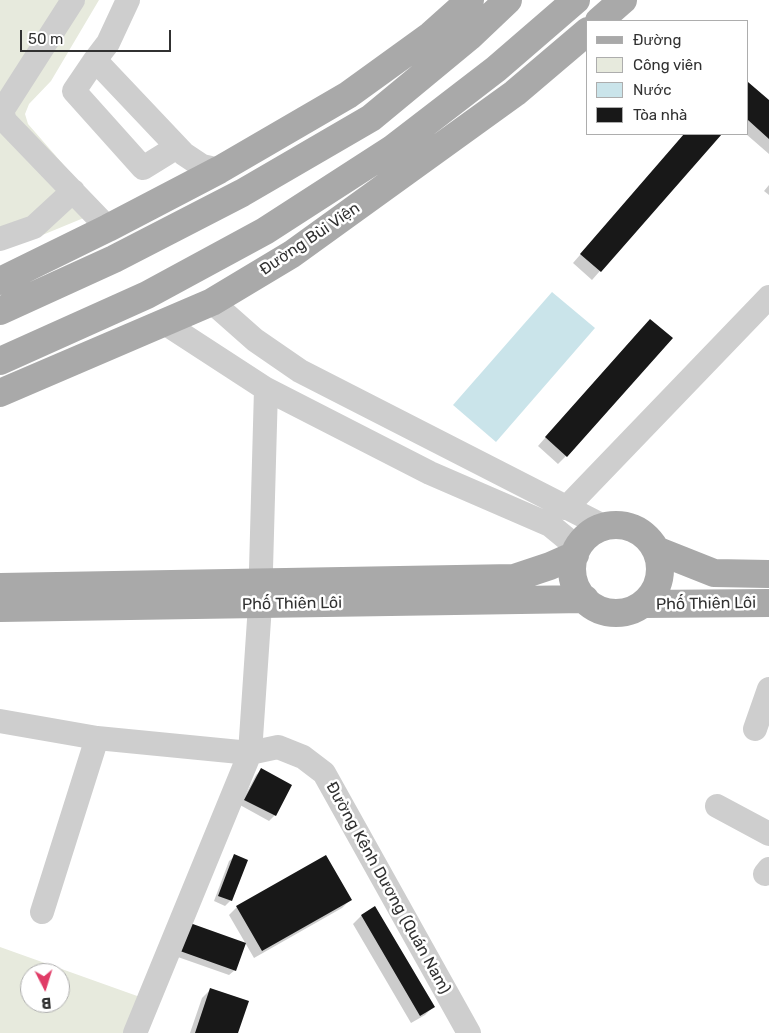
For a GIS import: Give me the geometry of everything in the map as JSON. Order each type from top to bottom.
[{"type":"main road","points":[[0,281],[108,228],[218,170],[348,95],[431,36],[470,0]]},
{"type":"main road","points":[[0,311],[114,259],[242,193],[371,118],[469,37],[508,0]]},
{"type":"main road","name":"Đường Bùi Viện","points":[[0,361],[147,295],[273,226],[392,150],[496,69],[576,0]]},
{"type":"main road","points":[[600,20],[623,0]]},
{"type":"main road","name":"Đường Bùi Viện","points":[[0,393],[212,302],[292,254],[515,93],[586,33]]},
{"type":"main road","points":[[218,170],[242,193]]},
{"type":"main road","points":[[620,525],[634,529],[647,538],[656,550],[660,570],[656,589],[643,604],[619,613],[606,612],[594,607],[578,590],[573,578],[572,566],[576,552],[585,539],[594,531],[605,527],[620,525]]},
{"type":"main road","name":"Phố Thiên Lôi","points":[[656,550],[714,573],[769,574]]},
{"type":"main road","name":"Phố Thiên Lôi","points":[[512,589],[576,552]]},
{"type":"main road","name":"Phố Thiên Lôi","points":[[0,587],[260,594]]},
{"type":"main road","name":"Phố Thiên Lôi","points":[[0,608],[260,594],[512,589],[585,599]]},
{"type":"main road","name":"Phố Thiên Lôi","points":[[643,604],[769,603]]},
{"type":"street","points":[[73,0],[2,111],[5,121],[108,228]]},
{"type":"street","points":[[128,0],[108,42],[74,90],[143,168],[177,147]]},
{"type":"street","points":[[95,60],[184,154],[202,166],[218,170]]},
{"type":"street","points":[[0,239],[34,227],[73,191]]},
{"type":"street","points":[[566,508],[769,297]]},
{"type":"street","points":[[212,302],[261,344],[300,371],[605,527]]},
{"type":"street","points":[[163,322],[266,389],[430,473],[550,525],[576,552]]},
{"type":"street","points":[[135,1033],[250,753],[260,594],[266,389]]},
{"type":"street","points":[[755,729],[769,688]]},
{"type":"street","name":"Đường Kênh Dương (Quán Nam)","points":[[0,722],[97,738],[250,753],[278,746],[303,757],[324,773],[469,1033]]},
{"type":"street","points":[[42,912],[97,738]]},
{"type":"street","points":[[717,806],[769,834]]},
{"type":"green space","points":[[0,0],[99,0],[51,81],[29,104],[25,114],[28,124],[103,210],[0,250]]},
{"type":"green space","points":[[0,947],[45,963],[20,963],[20,1013],[70,1013],[70,972],[140,997],[125,1033],[0,1033]]},
{"type":"water","points":[[552,292],[595,328],[496,442],[453,405]]},
{"type":"building","points":[[749,83],[769,100],[769,139],[749,121]]},
{"type":"building","points":[[683,135],[721,135],[601,272],[580,254]]},
{"type":"building","points":[[650,319],[673,338],[567,457],[545,437]]},
{"type":"building","points":[[261,768],[292,785],[276,816],[244,800]]},
{"type":"building","points":[[234,854],[248,860],[232,901],[218,896]]},
{"type":"building","points":[[326,855],[352,900],[262,951],[236,906]]},
{"type":"building","points":[[375,906],[435,1007],[420,1016],[361,915]]},
{"type":"building","points":[[190,923],[246,943],[236,971],[180,951]]},
{"type":"building","points":[[210,988],[249,1001],[238,1033],[195,1033]]}]
